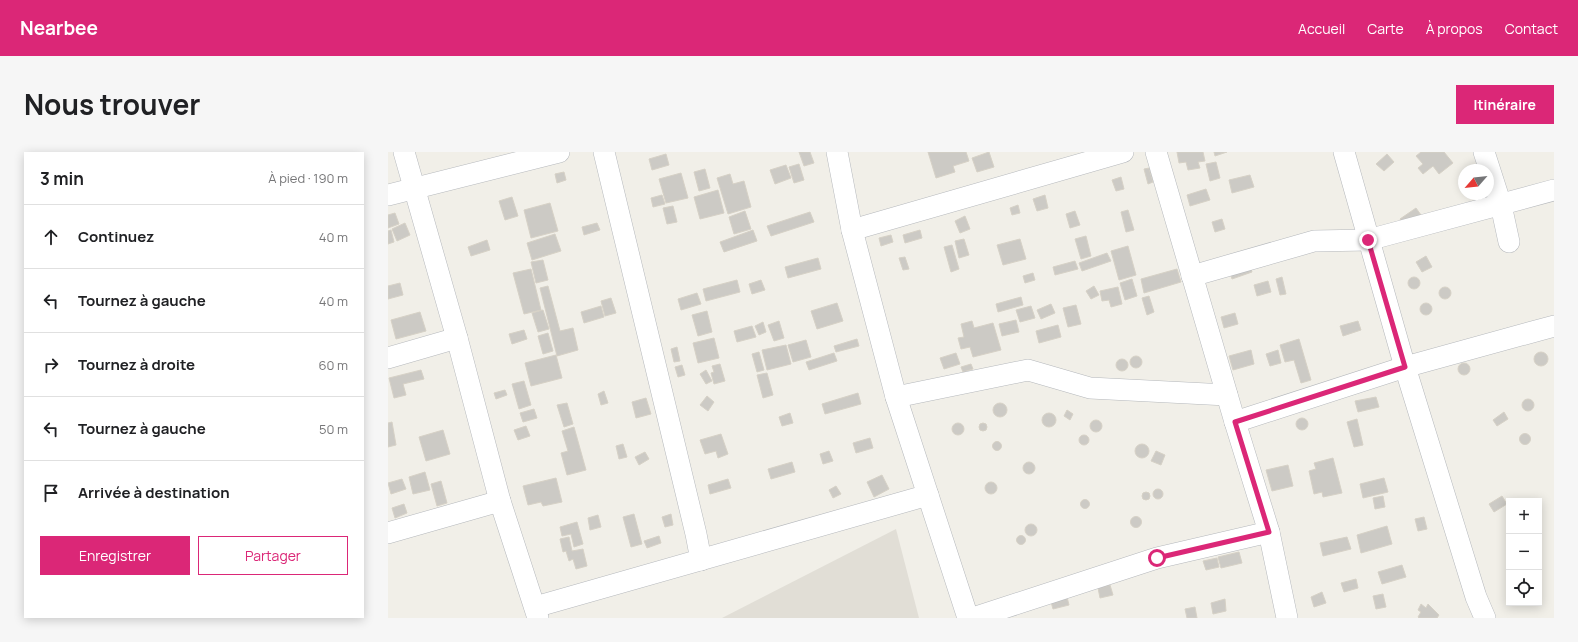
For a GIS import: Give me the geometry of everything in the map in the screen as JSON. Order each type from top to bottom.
[{"type":"street","points":[[404,152],[457,338],[500,501],[536,613],[700,560],[928,495]]},
{"type":"street","points":[[388,195],[414,187],[558,152]]},
{"type":"street","points":[[604,152],[694,526],[700,560]]},
{"type":"street","points":[[837,152],[852,230],[896,397],[968,618]]},
{"type":"street","points":[[852,230],[1123,152]]},
{"type":"street","points":[[1156,152],[1235,422],[1269,532],[1287,618]]},
{"type":"street","points":[[1344,152],[1405,367],[1476,597],[1485,618]]},
{"type":"street","points":[[1484,152],[1501,205],[1509,242]]},
{"type":"street","points":[[1192,276],[1314,241],[1368,240],[1554,190]]},
{"type":"street","points":[[1235,422],[1405,367],[1554,326]]},
{"type":"street","points":[[388,358],[457,338]]},
{"type":"street","points":[[896,397],[1028,370],[1090,388],[1227,395]]},
{"type":"street","points":[[388,533],[500,501]]},
{"type":"street","points":[[973,618],[1157,558],[1269,532]]},
{"type":"shaded area","points":[[896,529],[919,618],[722,618]]},
{"type":"building","points":[[799,152],[810,152],[814,163],[804,166]]},
{"type":"building","points":[[928,152],[966,152],[969,161],[953,166],[955,172],[936,178]]},
{"type":"building","points":[[989,152],[994,167],[977,172],[972,158]]},
{"type":"building","points":[[1177,152],[1203,152],[1205,161],[1198,162],[1200,168],[1188,170],[1186,162],[1179,163]]},
{"type":"building","points":[[1214,152],[1227,152],[1215,156]]},
{"type":"building","points":[[1421,152],[1444,152],[1453,163],[1439,174],[1433,166],[1423,174],[1418,168],[1423,164],[1416,156]]},
{"type":"building","points":[[666,154],[669,165],[652,170],[649,159]]},
{"type":"building","points":[[1387,154],[1394,162],[1384,171],[1376,164]]},
{"type":"building","points":[[1216,162],[1220,178],[1210,181],[1206,164]]},
{"type":"building","points":[[799,164],[804,180],[794,183],[789,167]]},
{"type":"building","points":[[786,165],[791,178],[775,184],[770,170]]},
{"type":"building","points":[[1149,168],[1153,182],[1148,184],[1144,169]]},
{"type":"building","points":[[705,169],[710,188],[699,191],[694,172]]},
{"type":"building","points":[[564,172],[566,180],[557,183],[555,174]]},
{"type":"building","points":[[681,173],[688,198],[666,203],[659,179]]},
{"type":"building","points":[[730,174],[733,184],[744,181],[751,207],[728,214],[717,178]]},
{"type":"building","points":[[1250,175],[1254,187],[1232,193],[1229,180]]},
{"type":"building","points":[[1121,177],[1124,189],[1116,191],[1112,180]]},
{"type":"building","points":[[1206,189],[1210,200],[1190,206],[1187,195]]},
{"type":"building","points":[[718,190],[724,213],[700,219],[694,197]]},
{"type":"building","points":[[662,195],[665,204],[653,207],[651,198]]},
{"type":"building","points":[[1045,195],[1048,208],[1037,211],[1033,199]]},
{"type":"building","points":[[512,197],[518,216],[505,220],[499,201]]},
{"type":"building","points":[[550,203],[558,231],[531,238],[524,210]]},
{"type":"building","points":[[1018,205],[1020,213],[1012,215],[1010,208]]},
{"type":"building","points":[[673,206],[677,222],[667,224],[663,208]]},
{"type":"building","points":[[1416,208],[1421,215],[1405,227],[1400,219]]},
{"type":"building","points":[[1128,210],[1134,230],[1126,232],[1121,212]]},
{"type":"building","points":[[745,211],[751,229],[734,234],[729,217]]},
{"type":"building","points":[[1075,211],[1080,225],[1070,228],[1066,214]]},
{"type":"building","points":[[810,212],[814,222],[771,236],[767,226]]},
{"type":"building","points":[[395,213],[399,224],[388,228],[388,215]]},
{"type":"building","points":[[965,216],[970,229],[960,233],[955,221]]},
{"type":"building","points":[[1222,219],[1225,229],[1215,232],[1212,222]]},
{"type":"building","points":[[405,223],[410,235],[397,241],[392,229]]},
{"type":"building","points":[[597,223],[600,230],[584,235],[582,227]]},
{"type":"building","points":[[391,230],[394,242],[388,244],[388,231]]},
{"type":"building","points":[[753,230],[757,241],[724,252],[720,242]]},
{"type":"building","points":[[920,230],[922,238],[905,243],[903,235]]},
{"type":"building","points":[[555,234],[561,251],[532,260],[527,243]]},
{"type":"building","points":[[891,235],[893,242],[881,246],[879,238]]},
{"type":"building","points":[[1086,236],[1091,256],[1081,259],[1075,239]]},
{"type":"building","points":[[964,239],[969,255],[959,258],[955,241]]},
{"type":"building","points":[[1020,239],[1026,259],[1003,265],[997,245]]},
{"type":"building","points":[[487,240],[490,250],[471,256],[468,247]]},
{"type":"building","points":[[952,245],[959,269],[951,272],[944,247]]},
{"type":"building","points":[[1128,246],[1136,275],[1119,280],[1111,251]]},
{"type":"building","points":[[1107,253],[1111,261],[1082,271],[1079,263]]},
{"type":"building","points":[[1426,256],[1432,267],[1422,272],[1416,262]]},
{"type":"building","points":[[905,257],[909,269],[903,270],[899,258]]},
{"type":"building","points":[[818,258],[821,269],[788,278],[785,267]]},
{"type":"building","points":[[543,260],[548,280],[536,283],[531,262]]},
{"type":"building","points":[[1075,261],[1078,269],[1055,275],[1053,267]]},
{"type":"building","points":[[1249,263],[1252,272],[1232,279],[1229,269]]},
{"type":"building","points":[[531,269],[541,310],[524,314],[513,273]]},
{"type":"building","points":[[1177,269],[1181,282],[1144,293],[1141,279]]},
{"type":"building","points":[[1033,273],[1035,280],[1025,283],[1023,276]]},
{"type":"building","points":[[1282,277],[1286,294],[1280,295],[1276,279]]},
{"type":"building","points":[[1414,277],[1418,279],[1420,283],[1418,287],[1414,289],[1410,287],[1408,283],[1410,279]]},
{"type":"building","points":[[1132,279],[1137,296],[1125,300],[1120,283]]},
{"type":"building","points":[[737,280],[740,292],[706,301],[703,289]]},
{"type":"building","points":[[761,280],[765,290],[752,294],[749,284]]},
{"type":"building","points":[[1268,281],[1271,292],[1257,296],[1254,285]]},
{"type":"building","points":[[400,283],[403,295],[388,299],[388,286]]},
{"type":"building","points":[[548,286],[560,331],[573,328],[578,350],[557,356],[540,288]]},
{"type":"building","points":[[1094,286],[1099,295],[1091,299],[1086,291]]},
{"type":"building","points":[[1118,287],[1122,304],[1111,307],[1109,300],[1102,301],[1100,291]]},
{"type":"building","points":[[1445,287],[1449,289],[1451,293],[1449,297],[1445,299],[1441,297],[1439,293],[1441,289]]},
{"type":"building","points":[[697,293],[701,304],[681,310],[678,299]]},
{"type":"building","points":[[1149,296],[1154,312],[1147,315],[1142,298]]},
{"type":"building","points":[[1021,297],[1023,305],[998,312],[996,304]]},
{"type":"building","points":[[611,298],[616,313],[605,316],[601,301]]},
{"type":"building","points":[[837,303],[843,321],[817,329],[811,311]]},
{"type":"building","points":[[1424,303],[1428,303],[1432,309],[1428,315],[1424,315],[1420,311],[1420,307]]},
{"type":"building","points":[[1051,304],[1055,313],[1041,319],[1037,310]]},
{"type":"building","points":[[1076,305],[1081,324],[1068,327],[1063,308]]},
{"type":"building","points":[[601,306],[604,317],[584,323],[581,312]]},
{"type":"building","points":[[1031,306],[1035,318],[1020,322],[1016,310]]},
{"type":"building","points":[[543,310],[549,329],[538,332],[532,313]]},
{"type":"building","points":[[707,311],[712,332],[698,336],[692,315]]},
{"type":"building","points":[[420,312],[426,331],[396,339],[391,320]]},
{"type":"building","points":[[1235,313],[1238,324],[1224,328],[1221,317]]},
{"type":"building","points":[[1016,320],[1019,332],[1002,336],[999,324]]},
{"type":"building","points":[[779,321],[784,338],[774,341],[768,325]]},
{"type":"building","points":[[972,321],[974,328],[993,323],[1001,350],[973,357],[970,347],[961,349],[958,338],[964,337],[961,324]]},
{"type":"building","points":[[1358,321],[1361,330],[1343,336],[1340,326]]},
{"type":"building","points":[[763,322],[766,332],[759,335],[755,326]]},
{"type":"building","points":[[1058,325],[1061,337],[1039,343],[1036,331]]},
{"type":"building","points":[[752,326],[756,337],[737,342],[734,331]]},
{"type":"building","points":[[524,330],[527,339],[512,344],[509,334]]},
{"type":"building","points":[[548,333],[553,351],[543,354],[538,336]]},
{"type":"building","points":[[714,338],[719,358],[698,363],[693,343]]},
{"type":"building","points":[[857,339],[859,346],[836,352],[834,346]]},
{"type":"building","points":[[1299,339],[1311,380],[1301,383],[1294,360],[1285,362],[1280,345]]},
{"type":"building","points":[[806,340],[811,357],[793,362],[788,345]]},
{"type":"building","points":[[786,345],[791,364],[767,370],[762,350]]},
{"type":"building","points":[[677,347],[680,361],[674,362],[671,349]]},
{"type":"building","points":[[1251,350],[1254,364],[1233,370],[1229,356]]},
{"type":"building","points":[[1278,350],[1281,363],[1270,366],[1266,354]]},
{"type":"building","points":[[759,352],[764,370],[757,372],[752,354]]},
{"type":"building","points":[[1541,352],[1546,354],[1548,359],[1546,364],[1541,366],[1536,364],[1534,359],[1536,354]]},
{"type":"building","points":[[834,353],[837,361],[809,370],[806,362]]},
{"type":"building","points":[[956,353],[960,364],[944,369],[940,358]]},
{"type":"building","points":[[556,355],[562,378],[531,386],[525,363]]},
{"type":"building","points":[[1134,356],[1138,356],[1142,362],[1138,368],[1134,368],[1130,364],[1130,360]]},
{"type":"building","points":[[1122,359],[1126,361],[1128,365],[1126,369],[1122,371],[1118,369],[1116,365],[1118,361]]},
{"type":"building","points":[[1464,363],[1468,365],[1470,369],[1468,373],[1464,375],[1460,373],[1458,369],[1460,365]]},
{"type":"building","points":[[720,364],[725,381],[714,384],[711,373],[714,372],[712,366]]},
{"type":"building","points":[[971,364],[973,369],[963,372],[961,367]]},
{"type":"building","points":[[682,365],[685,375],[678,377],[675,367]]},
{"type":"building","points":[[421,370],[424,379],[403,384],[406,395],[394,398],[389,378]]},
{"type":"building","points":[[706,370],[712,381],[706,384],[700,374]]},
{"type":"building","points":[[767,373],[773,395],[763,398],[757,375]]},
{"type":"building","points":[[524,381],[531,405],[519,409],[512,384]]},
{"type":"building","points":[[505,390],[507,395],[496,399],[494,393]]},
{"type":"building","points":[[604,391],[608,403],[601,405],[598,394]]},
{"type":"building","points":[[858,393],[861,404],[825,414],[822,404]]},
{"type":"building","points":[[707,396],[714,402],[708,411],[700,405]]},
{"type":"building","points":[[1376,397],[1379,407],[1358,412],[1355,401]]},
{"type":"building","points":[[646,398],[651,414],[636,418],[632,402]]},
{"type":"building","points":[[1526,399],[1530,399],[1534,405],[1530,411],[1526,411],[1522,407],[1522,403]]},
{"type":"building","points":[[567,403],[573,424],[564,427],[557,405]]},
{"type":"building","points":[[997,403],[1003,403],[1007,407],[1007,413],[1003,417],[997,417],[993,413],[993,407]]},
{"type":"building","points":[[534,409],[537,418],[523,422],[520,413]]},
{"type":"building","points":[[1067,410],[1073,414],[1070,420],[1064,416]]},
{"type":"building","points":[[1504,412],[1508,419],[1497,426],[1493,420]]},
{"type":"building","points":[[790,413],[793,423],[782,426],[779,417]]},
{"type":"building","points":[[1046,413],[1052,413],[1056,417],[1056,423],[1052,427],[1046,427],[1042,423],[1042,417]]},
{"type":"building","points":[[1300,418],[1304,418],[1308,424],[1304,430],[1300,430],[1296,426],[1296,422]]},
{"type":"building","points":[[1357,419],[1363,445],[1354,447],[1347,422]]},
{"type":"building","points":[[1094,420],[1098,420],[1102,426],[1098,432],[1094,432],[1090,428],[1090,424]]},
{"type":"building","points":[[392,422],[396,445],[388,447],[388,423]]},
{"type":"building","points":[[956,423],[960,423],[964,429],[960,435],[956,435],[952,431],[952,427]]},
{"type":"building","points":[[981,423],[985,423],[987,427],[985,431],[981,431],[979,429],[979,425]]},
{"type":"building","points":[[526,426],[530,436],[518,440],[514,430]]},
{"type":"building","points":[[574,427],[586,470],[567,475],[561,453],[568,451],[562,431]]},
{"type":"building","points":[[443,430],[450,454],[426,461],[419,437]]},
{"type":"building","points":[[721,434],[728,454],[718,458],[716,451],[705,454],[700,440]]},
{"type":"building","points":[[1523,434],[1527,434],[1529,435],[1529,443],[1523,444],[1520,441],[1520,437]]},
{"type":"building","points":[[1082,435],[1086,435],[1088,436],[1088,444],[1082,445],[1079,442],[1079,438]]},
{"type":"building","points":[[870,438],[873,448],[856,453],[853,443]]},
{"type":"building","points":[[997,441],[1002,446],[997,451],[992,446]]},
{"type":"building","points":[[623,444],[627,457],[619,459],[616,446]]},
{"type":"building","points":[[1142,444],[1147,446],[1149,451],[1147,456],[1142,458],[1137,456],[1135,451],[1137,446]]},
{"type":"building","points":[[829,451],[833,461],[823,464],[820,454]]},
{"type":"building","points":[[1156,451],[1165,455],[1161,465],[1151,461]]},
{"type":"building","points":[[645,452],[649,459],[639,465],[635,457]]},
{"type":"building","points":[[1333,458],[1342,493],[1323,497],[1322,492],[1314,494],[1309,471],[1316,469],[1314,463]]},
{"type":"building","points":[[792,462],[795,472],[771,479],[768,469]]},
{"type":"building","points":[[1029,462],[1033,464],[1035,468],[1033,472],[1029,474],[1025,472],[1023,468],[1025,464]]},
{"type":"building","points":[[1288,465],[1293,486],[1272,491],[1266,470]]},
{"type":"building","points":[[425,472],[430,490],[413,494],[409,477]]},
{"type":"building","points":[[882,475],[889,489],[874,497],[867,482]]},
{"type":"building","points":[[556,478],[562,502],[543,506],[541,502],[528,505],[523,486]]},
{"type":"building","points":[[1384,478],[1388,492],[1363,498],[1360,484]]},
{"type":"building","points":[[402,479],[406,489],[391,494],[388,483]]},
{"type":"building","points":[[728,479],[731,488],[710,494],[708,485]]},
{"type":"building","points":[[441,481],[447,503],[437,506],[431,484]]},
{"type":"building","points":[[989,482],[993,482],[997,488],[993,494],[989,494],[985,490],[985,486]]},
{"type":"building","points":[[836,486],[841,494],[833,498],[829,490]]},
{"type":"building","points":[[1158,489],[1163,494],[1158,499],[1153,494]]},
{"type":"building","points":[[1146,492],[1149,493],[1149,499],[1146,500],[1143,499],[1142,496],[1143,493]]},
{"type":"building","points":[[1383,496],[1385,507],[1375,509],[1373,498]]},
{"type":"building","points":[[1502,496],[1506,502],[1506,505],[1494,512],[1489,504]]},
{"type":"building","points":[[1085,499],[1090,504],[1085,509],[1080,504]]},
{"type":"building","points":[[404,504],[407,513],[395,518],[392,508]]},
{"type":"building","points":[[634,514],[642,544],[631,547],[623,517]]},
{"type":"building","points":[[671,514],[673,525],[665,527],[662,517]]},
{"type":"building","points":[[598,515],[601,527],[590,530],[588,518]]},
{"type":"building","points":[[1136,516],[1140,518],[1142,522],[1140,526],[1136,528],[1132,526],[1130,522],[1132,518]]},
{"type":"building","points":[[1424,517],[1427,529],[1418,531],[1415,519]]},
{"type":"building","points":[[577,522],[583,544],[574,547],[571,534],[562,536],[560,527]]},
{"type":"building","points":[[1029,524],[1033,524],[1037,530],[1033,536],[1029,536],[1025,532],[1025,528]]},
{"type":"building","points":[[1387,526],[1392,544],[1361,553],[1357,535]]},
{"type":"building","points":[[1021,535],[1026,540],[1021,545],[1016,540]]},
{"type":"building","points":[[659,536],[661,543],[647,548],[644,541]]},
{"type":"building","points":[[569,537],[572,551],[583,549],[587,566],[576,569],[573,559],[569,561],[566,551],[563,552],[560,539]]},
{"type":"building","points":[[1347,537],[1351,549],[1323,556],[1320,543]]},
{"type":"building","points":[[1239,552],[1242,563],[1221,568],[1218,557]]},
{"type":"building","points":[[1217,558],[1219,567],[1206,570],[1203,561]]},
{"type":"building","points":[[1402,565],[1406,577],[1382,584],[1378,572]]},
{"type":"building","points":[[1356,579],[1358,588],[1344,592],[1341,583]]},
{"type":"building","points":[[1110,585],[1113,595],[1100,598],[1098,588]]},
{"type":"building","points":[[1322,592],[1326,603],[1314,607],[1311,597]]},
{"type":"building","points":[[1383,594],[1386,607],[1376,609],[1373,596]]},
{"type":"building","points":[[1067,597],[1069,605],[1053,609],[1051,602]]},
{"type":"building","points":[[1225,599],[1226,611],[1213,614],[1211,603]]},
{"type":"building","points":[[1421,604],[1426,608],[1428,604],[1439,615],[1437,618],[1419,618],[1418,617],[1421,612],[1418,610]]},
{"type":"building","points":[[1195,607],[1197,618],[1187,618],[1185,609]]},
{"type":"route","points":[[1157,558],[1269,532],[1235,422],[1405,367],[1368,240]]}]
